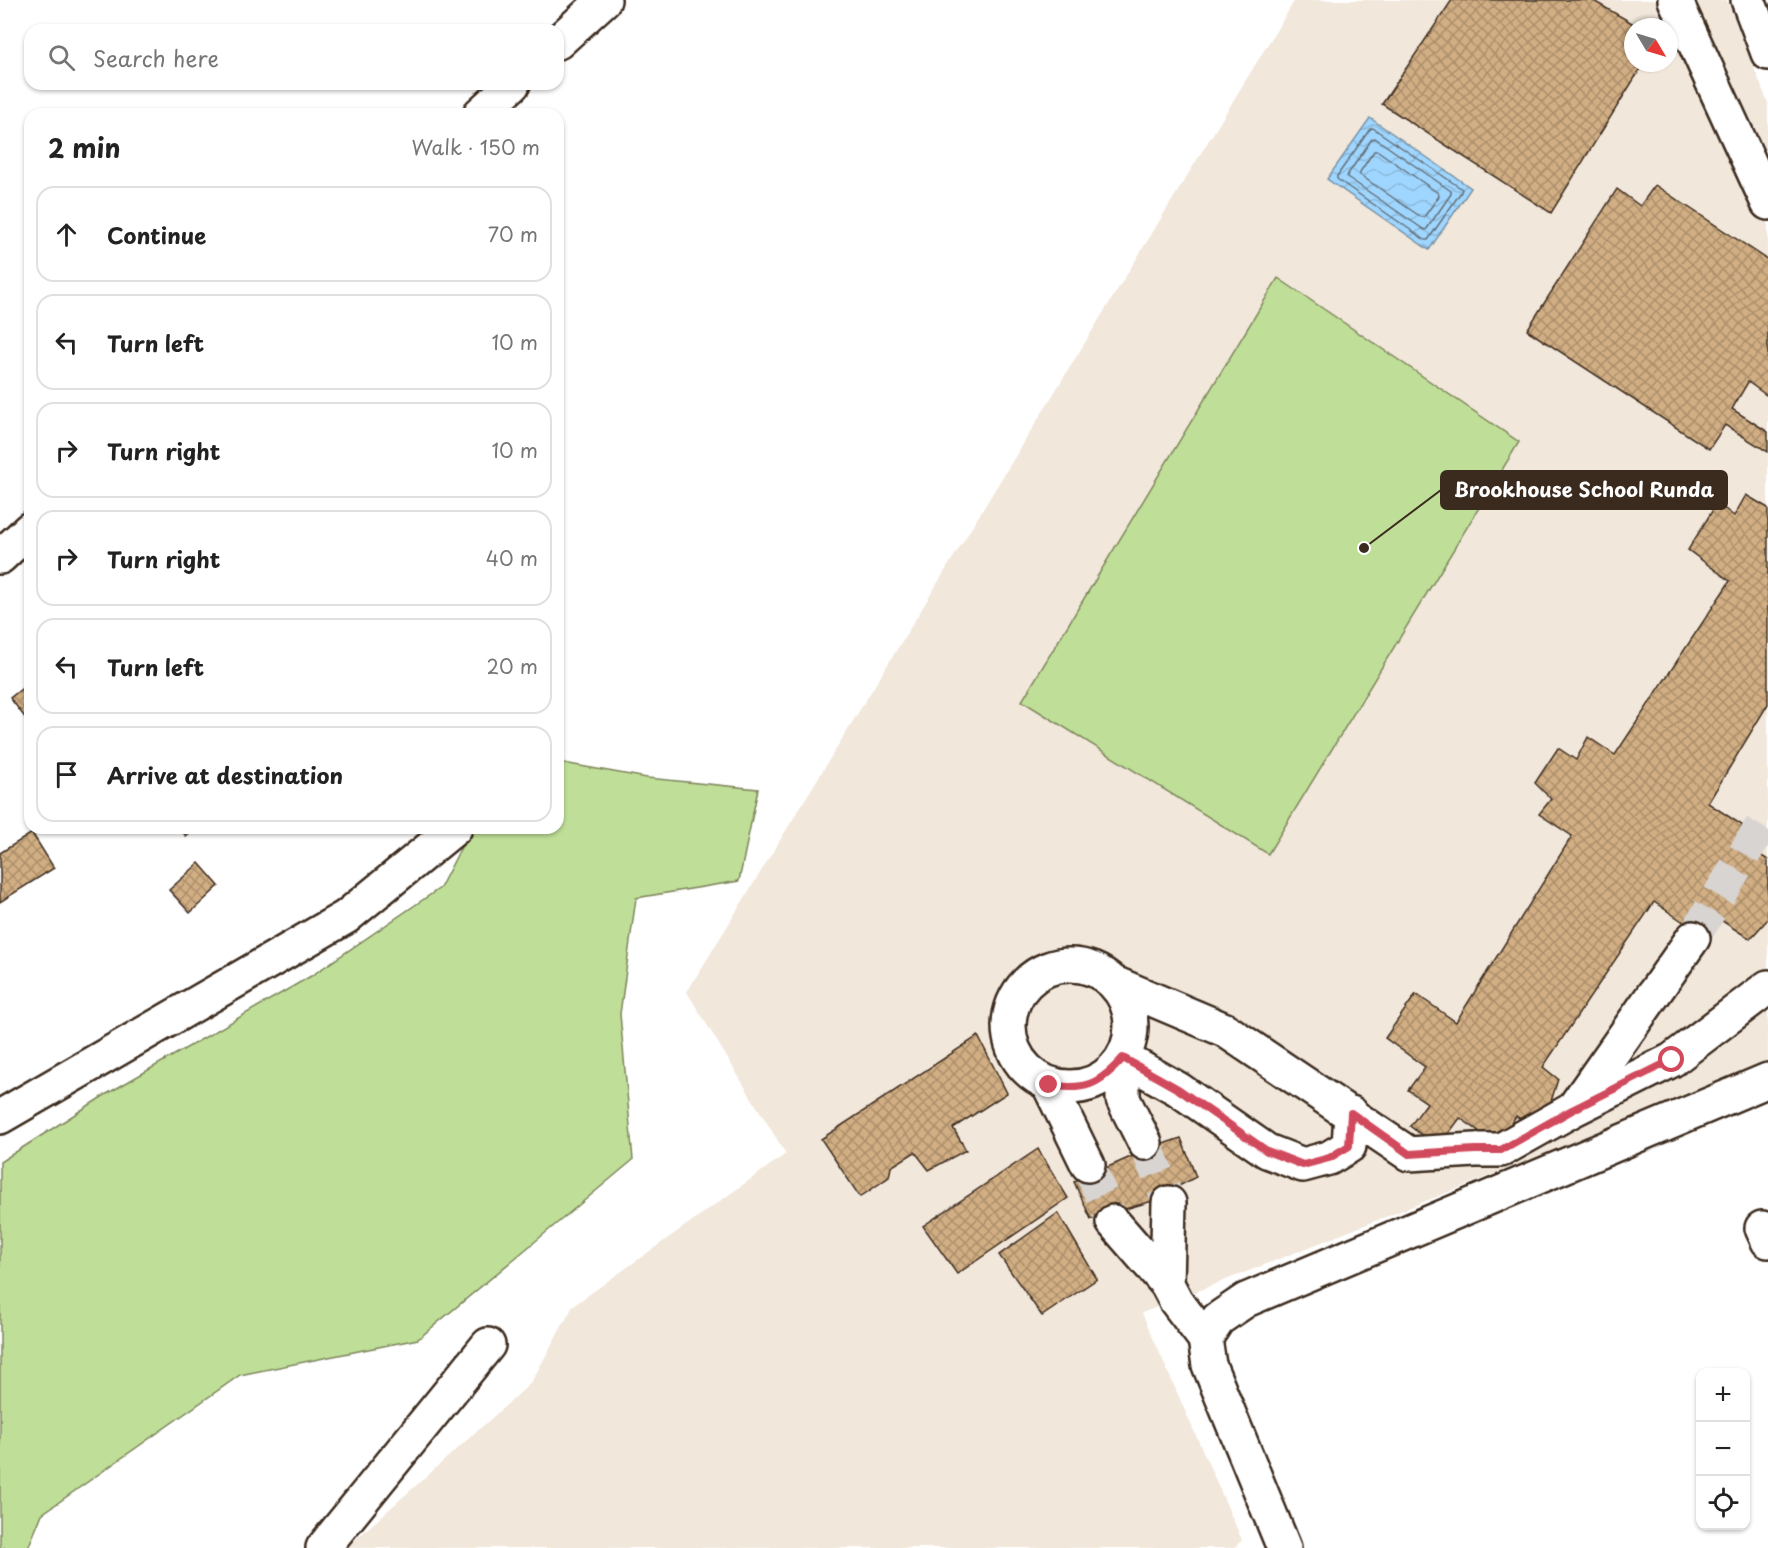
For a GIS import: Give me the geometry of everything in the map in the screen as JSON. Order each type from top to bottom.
[{"type":"street","points":[[564,37],[604,0]]},
{"type":"street","points":[[1675,0],[1768,203]]},
{"type":"street","points":[[1749,0],[1768,53]]},
{"type":"street","points":[[487,108],[506,90]]},
{"type":"street","points":[[0,557],[24,535]]},
{"type":"street","points":[[0,1117],[346,917],[448,834]]},
{"type":"street","points":[[1572,1110],[1694,939]]},
{"type":"street","points":[[1123,1058],[1109,1074],[1090,1084],[1070,1089],[1049,1085],[1031,1075],[1018,1060],[1010,1042],[1008,1022],[1013,1002],[1024,985],[1040,973],[1058,966],[1078,965],[1098,971],[1114,983],[1225,1029],[1409,1154],[1501,1150],[1572,1110],[1672,1060],[1768,987]]},
{"type":"street","points":[[1114,983],[1125,999],[1131,1019],[1130,1039],[1123,1058],[1123,1100],[1145,1143]]},
{"type":"street","points":[[1123,1058],[1178,1089],[1267,1151],[1303,1165],[1329,1158],[1349,1146],[1351,1113]]},
{"type":"street","points":[[1205,1339],[1218,1319],[1246,1300],[1768,1080]]},
{"type":"street","points":[[1049,1085],[1088,1166]]},
{"type":"street","points":[[1167,1284],[1169,1203]]},
{"type":"street","points":[[1113,1222],[1167,1284],[1176,1301],[1205,1339],[1209,1365],[1284,1548]]},
{"type":"street","points":[[323,1548],[488,1345]]},
{"type":"shaded area","points":[[1295,0],[1727,0],[1768,103],[1768,1066],[1142,1313],[1242,1540],[1234,1548],[346,1548],[531,1383],[573,1306],[786,1154],[687,992]]},
{"type":"green space","points":[[1278,278],[1519,442],[1268,854],[1022,701]]},
{"type":"green space","points":[[564,763],[647,778],[758,789],[739,881],[636,898],[620,1014],[633,1160],[418,1339],[240,1375],[42,1514],[28,1548],[0,1548],[0,1162],[105,1095],[311,976],[440,888],[468,834],[564,834]]},
{"type":"water","points":[[1370,118],[1471,188],[1429,250],[1327,179]]},
{"type":"building","points":[[1452,0],[1592,0],[1624,18],[1624,72],[1638,72],[1551,213],[1382,104]]},
{"type":"building","points":[[1655,185],[1768,260],[1768,392],[1766,395],[1748,382],[1732,409],[1768,432],[1768,452],[1725,425],[1709,449],[1527,330],[1617,189],[1640,206]]},
{"type":"building","points":[[1746,495],[1768,508],[1768,704],[1708,803],[1742,825],[1738,841],[1768,860],[1768,919],[1750,939],[1696,904],[1685,923],[1654,902],[1543,1067],[1558,1079],[1549,1108],[1533,1127],[1516,1116],[1497,1144],[1460,1118],[1438,1148],[1410,1126],[1427,1103],[1408,1090],[1425,1067],[1385,1038],[1416,994],[1456,1022],[1572,836],[1539,814],[1551,799],[1535,783],[1558,748],[1576,760],[1588,737],[1615,755],[1730,581],[1688,550],[1717,503],[1734,516]]},
{"type":"building","points":[[24,687],[24,716],[10,698]]},
{"type":"building","points":[[33,834],[54,868],[0,902],[0,853]]},
{"type":"building","points":[[199,863],[219,886],[190,913],[169,890]]},
{"type":"building","points":[[978,1036],[1007,1093],[953,1128],[966,1150],[929,1170],[915,1152],[891,1167],[889,1177],[860,1197],[821,1139]]},
{"type":"building","points":[[1181,1138],[1196,1177],[1149,1202],[1091,1219],[1074,1182],[1151,1148]]},
{"type":"building","points":[[1038,1149],[1068,1198],[957,1274],[923,1226]]},
{"type":"building","points":[[1058,1213],[1097,1279],[1042,1316],[999,1255]]},
{"type":"tunnel","points":[[1693,938],[1768,815]]},
{"type":"tunnel","points":[[1145,1143],[1169,1203]]},
{"type":"tunnel","points":[[1088,1165],[1113,1222]]},
{"type":"place","name":"Brookhouse School Runda","points":[[1364,548]]},
{"type":"route","points":[[1049,1085],[1070,1089],[1090,1084],[1109,1074],[1123,1058],[1178,1089],[1267,1151],[1303,1165],[1329,1158],[1349,1146],[1351,1113],[1409,1154],[1501,1150],[1572,1110],[1672,1060]]}]
